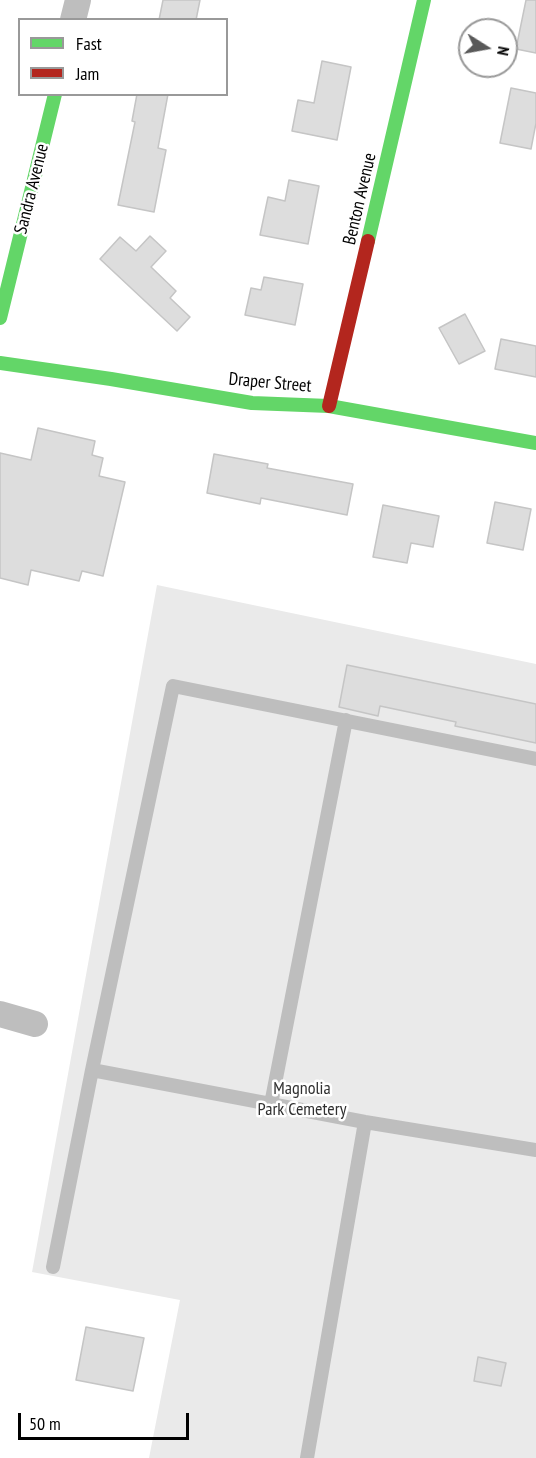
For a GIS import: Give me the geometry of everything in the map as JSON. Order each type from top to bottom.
[{"type":"street","points":[[74,18],[78,0]]},
{"type":"street","name":"Benton Avenue","points":[[329,406],[424,0]]},
{"type":"street","name":"Sandra Avenue","points":[[0,318],[55,96]]},
{"type":"street","name":"Draper Street","points":[[0,363],[252,403],[329,406],[536,443]]},
{"type":"street","points":[[0,1014],[34,1024]]},
{"type":"lane","points":[[53,1267],[173,686],[536,759]]},
{"type":"lane","points":[[271,1104],[346,720]]},
{"type":"lane","points":[[92,1070],[364,1122],[536,1150]]},
{"type":"lane","points":[[307,1458],[364,1122]]},
{"type":"green space","name":"Magnolia Park Cemetery","points":[[157,585],[536,664],[536,1458],[149,1458],[180,1300],[32,1272]]},
{"type":"building","points":[[163,0],[200,0],[196,18],[159,18]]},
{"type":"building","points":[[526,0],[536,0],[536,53],[518,49]]},
{"type":"building","points":[[322,61],[351,67],[337,140],[292,131],[298,100],[314,103]]},
{"type":"building","points":[[511,88],[536,93],[536,123],[531,149],[500,143]]},
{"type":"building","points":[[137,96],[168,96],[158,148],[166,150],[154,212],[118,205],[135,122],[132,121]]},
{"type":"building","points":[[289,180],[319,186],[308,244],[260,235],[268,197],[285,201]]},
{"type":"building","points":[[150,236],[166,251],[151,267],[176,291],[170,298],[190,317],[177,331],[100,259],[120,237],[136,251]]},
{"type":"building","points":[[264,277],[303,284],[295,325],[245,315],[251,288],[261,290]]},
{"type":"building","points":[[465,314],[485,351],[459,364],[439,328]]},
{"type":"building","points":[[501,339],[536,346],[536,377],[495,369]]},
{"type":"building","points":[[38,428],[95,441],[92,455],[103,458],[99,476],[125,482],[103,576],[82,571],[79,581],[31,570],[28,585],[0,578],[0,453],[31,460]]},
{"type":"building","points":[[214,454],[268,464],[267,468],[353,484],[347,515],[261,498],[260,504],[207,493]]},
{"type":"building","points":[[495,502],[531,509],[523,550],[487,543]]},
{"type":"building","points":[[383,505],[439,516],[433,547],[411,543],[407,563],[373,557]]},
{"type":"building","points":[[347,665],[536,704],[536,743],[455,726],[456,722],[380,706],[378,716],[339,707]]},
{"type":"building","points":[[86,1327],[144,1338],[133,1391],[76,1380]]},
{"type":"building","points":[[478,1357],[506,1363],[501,1386],[474,1381]]},
{"type":"traffic: fast","points":[[368,241],[424,0]]},
{"type":"traffic: fast","points":[[0,318],[55,96]]},
{"type":"traffic: fast","points":[[0,363],[252,403],[329,406],[536,443]]},
{"type":"traffic: jam","points":[[329,406],[368,241]]}]
